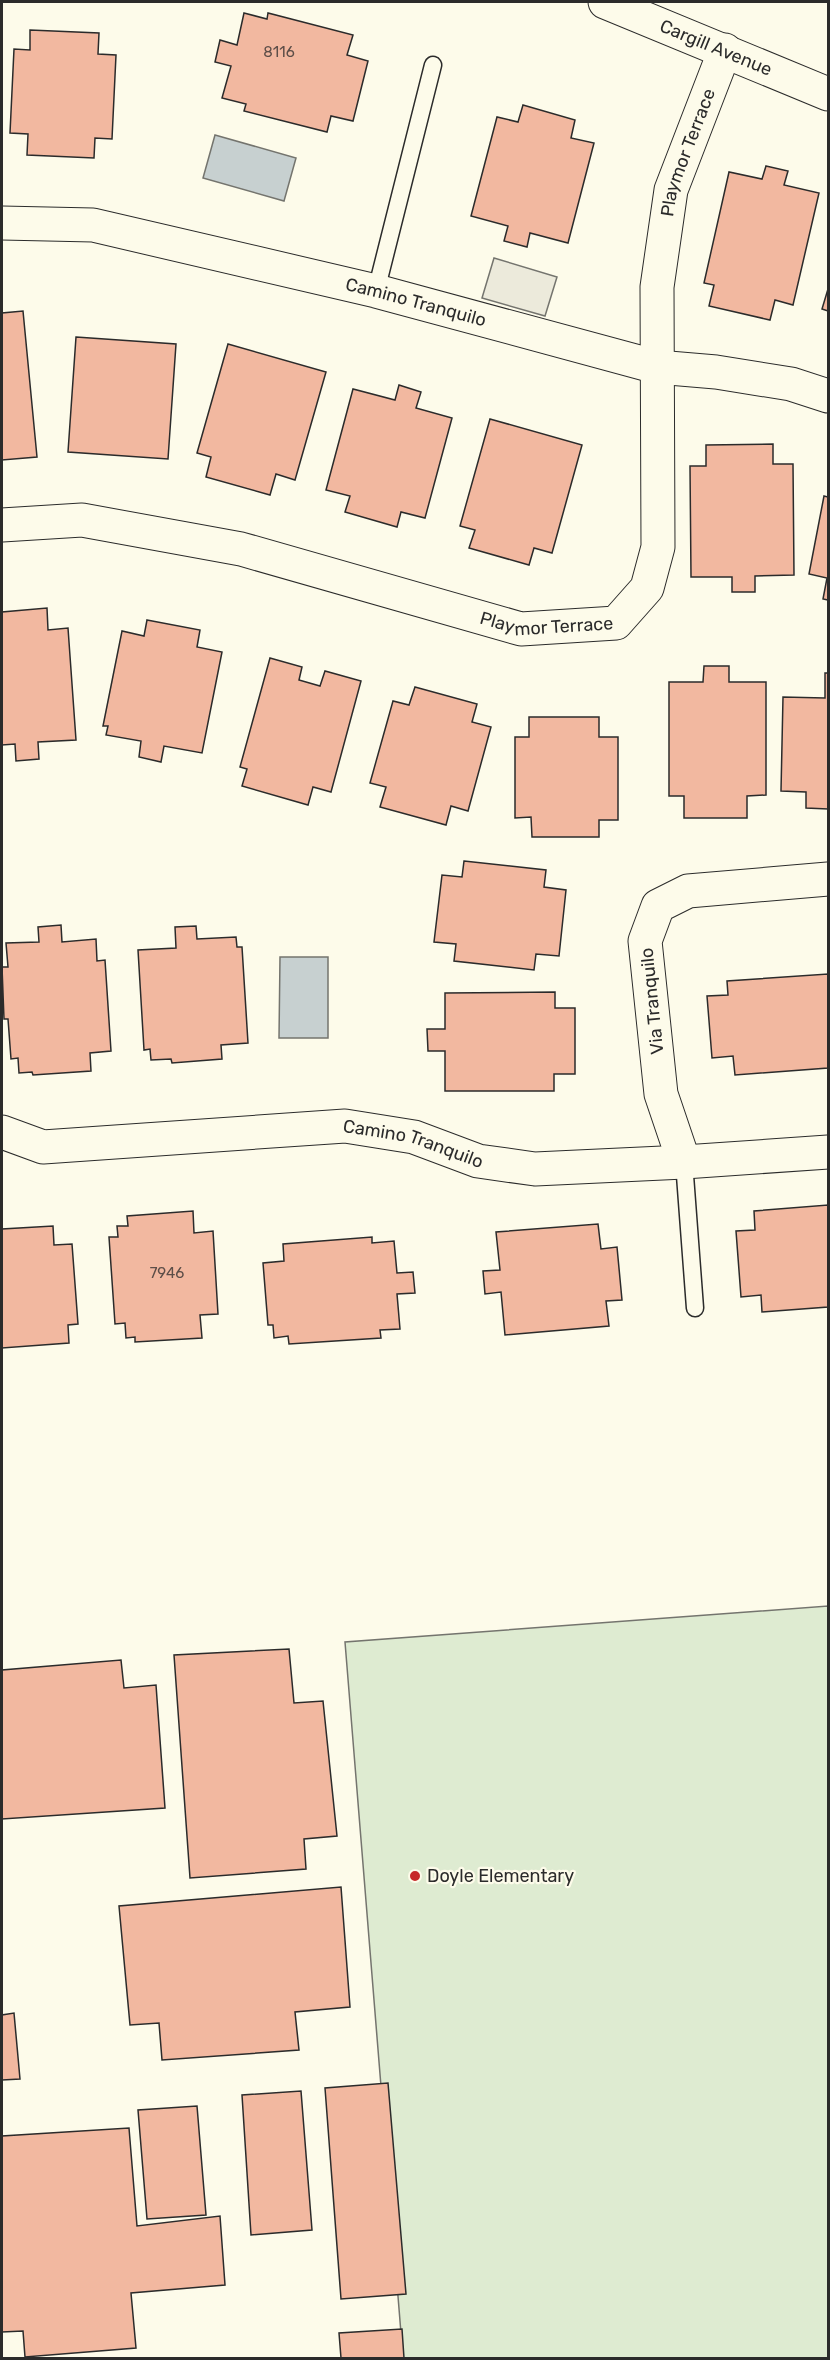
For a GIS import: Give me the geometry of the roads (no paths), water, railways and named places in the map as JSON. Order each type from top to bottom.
[{"type":"street","name":"Cargill Avenue","points":[[605,2],[828,94]]},
{"type":"street","name":"Playmor Terrace","points":[[2,525],[82,520],[241,549],[521,629],[616,623],[646,588],[658,547],[657,287],[671,190],[725,50]]},
{"type":"street","name":"Camino Tranquilo","points":[[2,223],[93,225],[376,291],[657,367],[716,372],[791,384],[828,396]]},
{"type":"street","name":"Via Tranquilo","points":[[684,1162],[661,1094],[646,953],[645,941],[658,906],[688,891],[828,879]]},
{"type":"street","name":"Camino Tranquilo","points":[[2,1132],[43,1147],[345,1126],[414,1137],[478,1161],[536,1169],[828,1152]]},
{"type":"lane","points":[[376,291],[433,65]]},
{"type":"lane","points":[[684,1162],[695,1308]]},
{"type":"place","name":"Doyle Elementary","points":[[415,1876]]}]
